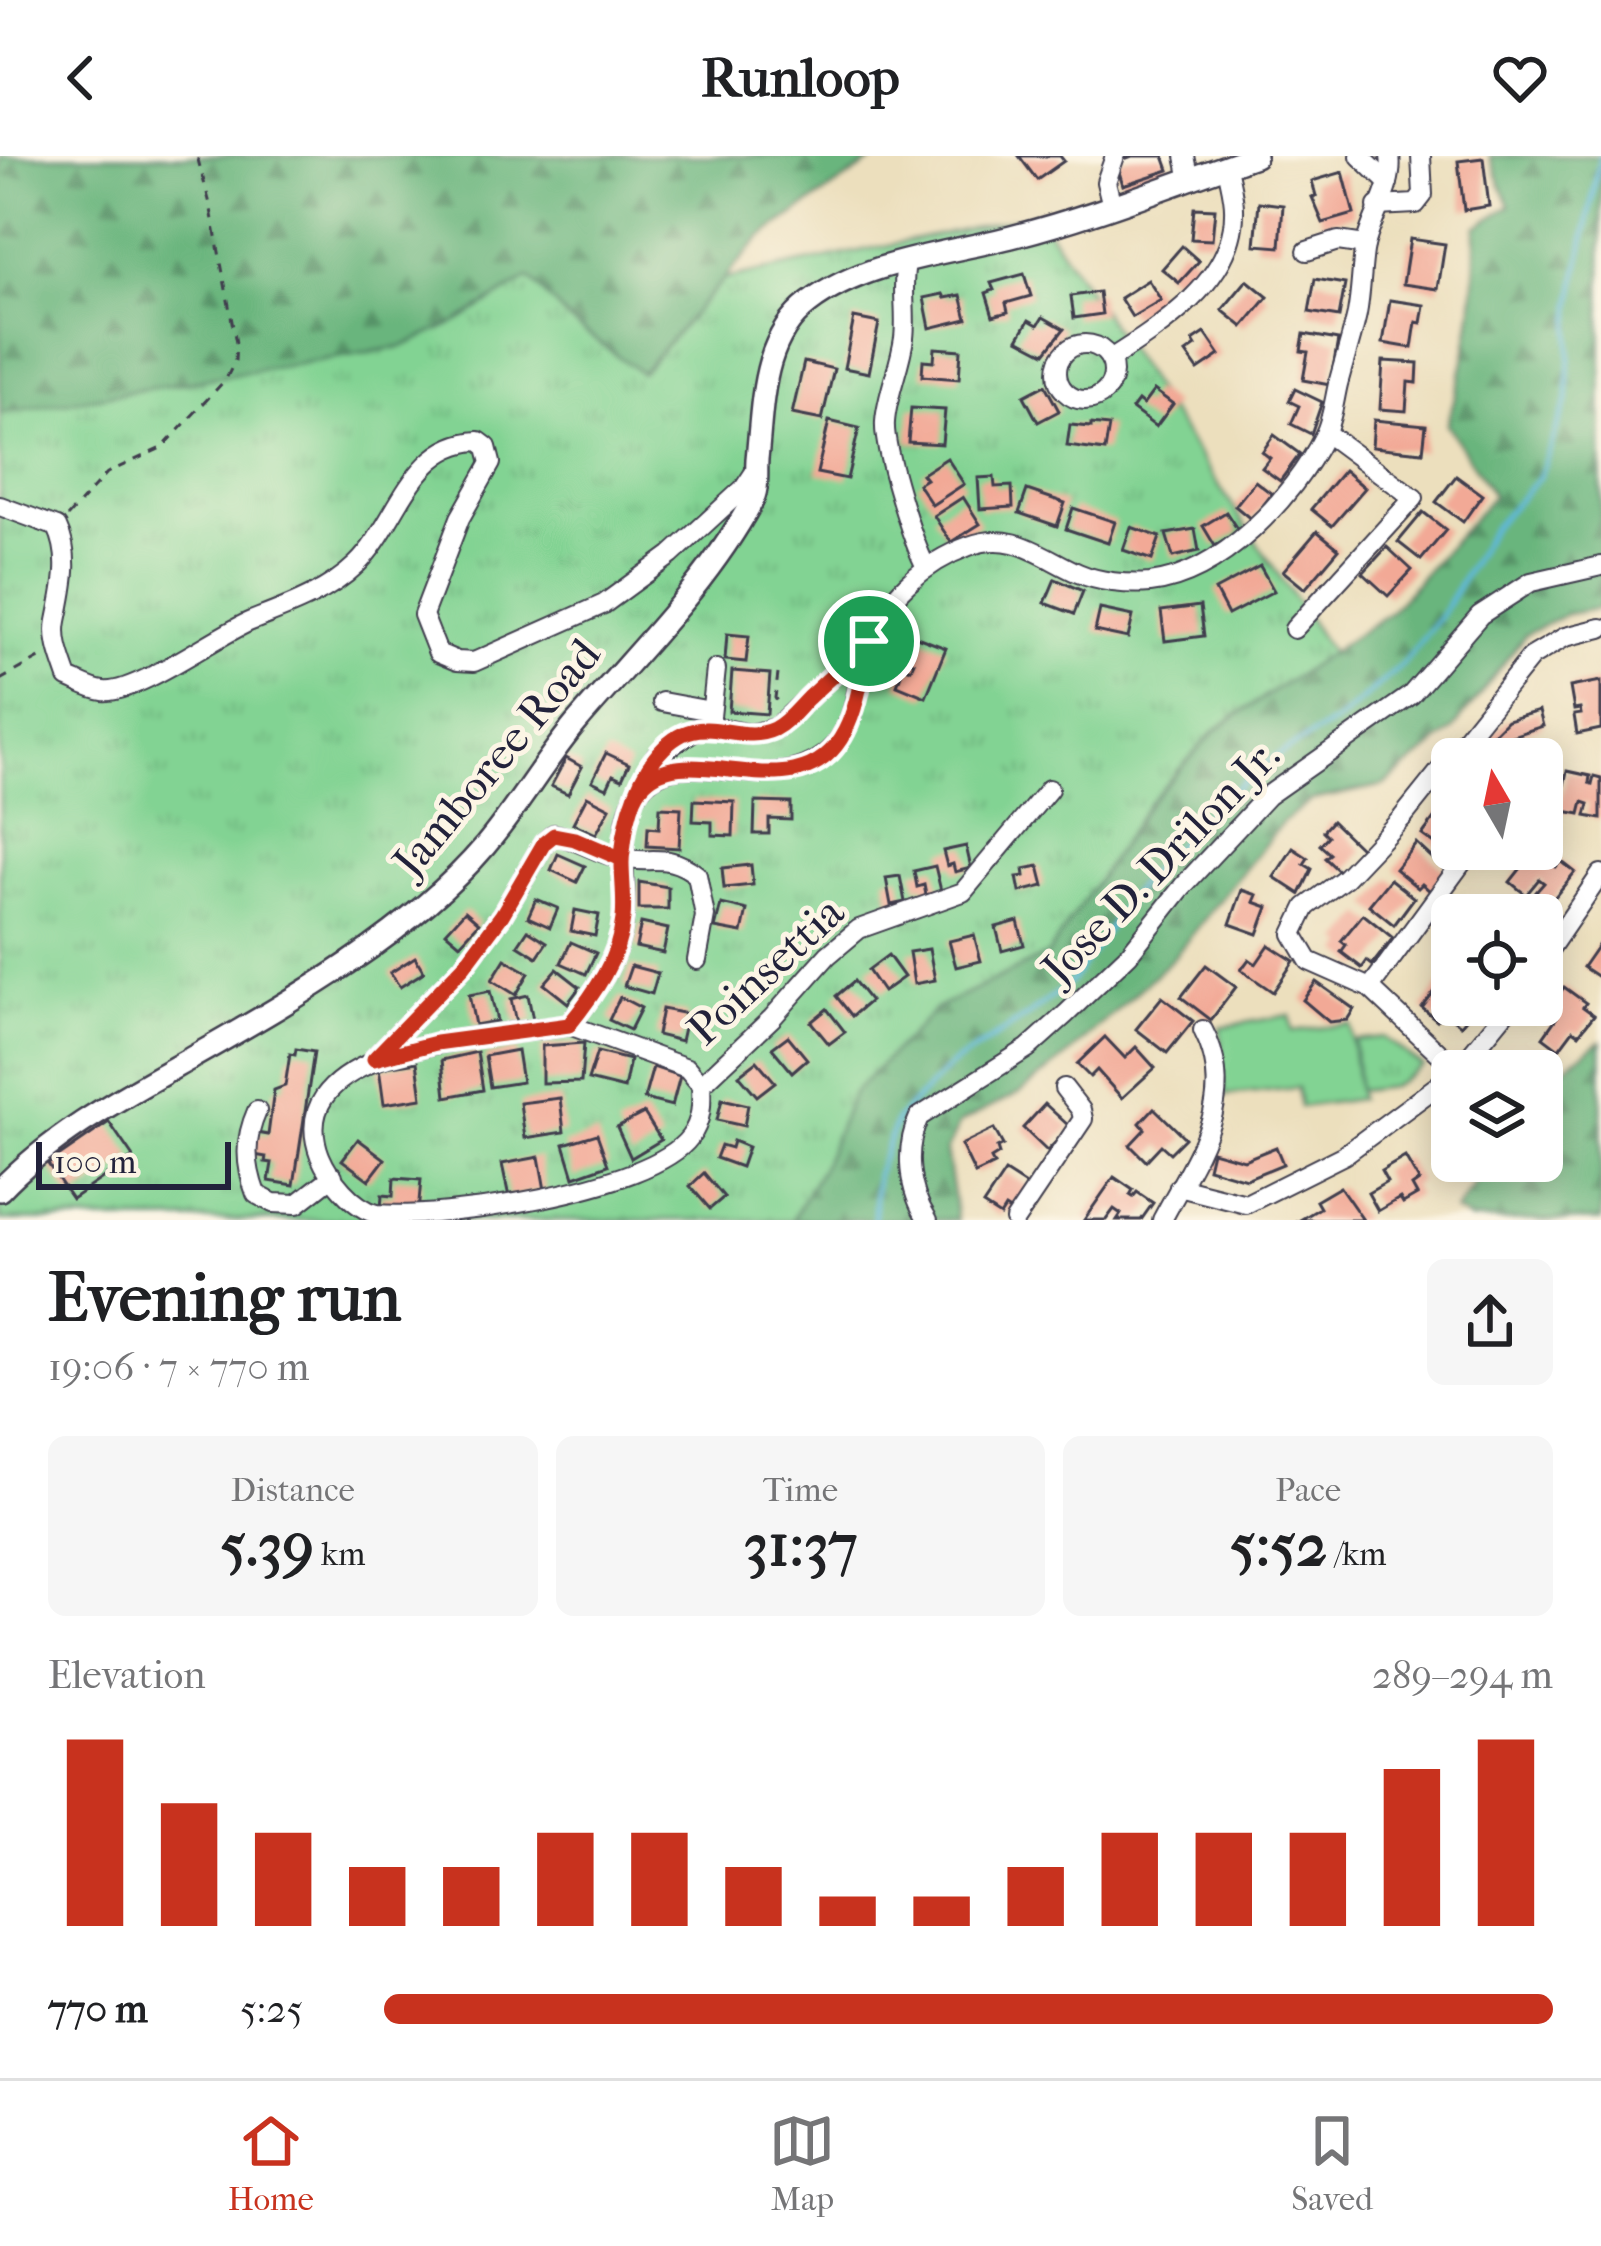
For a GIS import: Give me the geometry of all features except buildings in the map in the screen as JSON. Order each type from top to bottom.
[{"type":"main road","name":"Jamboree Road","points":[[0,1190],[18,1170],[101,1111],[290,999],[408,920],[488,844],[573,727],[722,548],[757,490],[772,346],[793,316],[823,293],[905,262],[1014,236],[1255,156]]},
{"type":"street","points":[[1112,206],[1106,182],[1115,156]]},
{"type":"street","points":[[1184,156],[1190,180]]},
{"type":"street","points":[[1360,156],[1388,184]]},
{"type":"street","points":[[641,787],[659,773],[679,767],[754,775],[795,772],[830,751],[844,734],[869,641],[897,594],[926,567],[968,547],[1011,540],[1099,580],[1152,583],[1187,574],[1231,551],[1256,526],[1326,433],[1357,313],[1365,245],[1388,184],[1390,156]]},
{"type":"street","points":[[1377,206],[1416,204],[1423,195],[1421,156]]},
{"type":"street","points":[[1110,359],[1176,315],[1228,246],[1234,213],[1227,166]]},
{"type":"street","points":[[1307,251],[1338,241],[1365,245]]},
{"type":"street","points":[[905,262],[904,333],[885,440],[914,545],[926,567]]},
{"type":"street","points":[[1294,629],[1414,498],[1326,433]]},
{"type":"street","points":[[0,506],[57,527],[65,543],[58,648],[68,678],[104,692],[144,679],[251,621],[281,613],[340,578],[382,535],[421,468],[458,443],[479,441],[488,447],[491,463],[460,518],[424,615],[438,653],[457,661],[474,662],[604,604],[671,556],[744,488],[756,470]]},
{"type":"street","name":"Jose D. Drilon Jr.","points":[[928,1220],[913,1186],[910,1162],[910,1134],[919,1117],[1028,1048],[1066,1014],[1129,954],[1183,886],[1267,796],[1411,694],[1480,615],[1531,582],[1601,566]]},
{"type":"street","points":[[1433,1050],[1370,988],[1310,961],[1293,934],[1306,907],[1345,878],[1402,818],[1531,657],[1565,637],[1601,628]]},
{"type":"street","points":[[662,702],[750,734],[776,728],[869,641]]},
{"type":"street","points":[[711,719],[716,669]]},
{"type":"street","points":[[569,1025],[589,1000],[617,946],[623,921],[626,831],[641,787],[656,756],[711,719]]},
{"type":"street","name":"Poinsettia","points":[[701,1085],[859,929],[964,892],[1049,789]]},
{"type":"street","points":[[374,1059],[436,1043],[569,1025],[687,1069],[701,1085],[703,1109],[690,1138],[640,1171],[583,1192],[418,1219],[375,1214],[359,1206],[320,1156],[316,1130],[322,1104],[345,1077],[374,1059],[464,966],[502,915],[544,843],[554,835],[622,859],[671,860],[697,875],[705,916],[697,961]]},
{"type":"street","points":[[1370,988],[1457,870]]},
{"type":"street","points":[[1563,929],[1601,874]]},
{"type":"street","points":[[1474,1050],[1494,1026]]},
{"type":"street","points":[[1162,1220],[1212,1127],[1217,1102],[1210,1045],[1203,1030]]},
{"type":"street","points":[[1016,1220],[1083,1119],[1082,1110],[1064,1088]]},
{"type":"street","points":[[1179,1187],[1250,1212],[1344,1155],[1431,1091]]},
{"type":"street","points":[[257,1111],[247,1135],[256,1194],[273,1203],[297,1204],[333,1176]]},
{"type":"path","points":[[57,527],[107,473],[163,447],[226,379],[235,362],[236,343],[210,204],[196,156]]},
{"type":"path","points":[[0,680],[58,648]]},
{"type":"path","points":[[775,698],[778,674]]},
{"type":"green space","points":[[0,156],[880,156],[761,237],[641,373],[570,321],[529,278],[457,322],[401,347],[0,413]]},
{"type":"green space","points":[[1489,156],[1601,156],[1601,608],[1567,614],[1525,635],[1452,731],[1443,738],[1431,738],[1431,748],[1385,785],[1312,800],[1282,823],[1173,958],[1064,1059],[1021,1092],[960,1123],[946,1151],[957,1220],[792,1220],[821,1169],[853,1093],[936,1009],[1048,954],[1149,803],[1217,729],[1389,613],[1493,496],[1447,424],[1470,327],[1476,227],[1510,206]]},
{"type":"green space","points":[[1037,214],[1331,653],[1216,729],[1149,803],[1048,955],[936,1009],[842,1220],[0,1220],[0,413],[403,346],[457,322],[529,278],[563,313]]},
{"type":"green space","points":[[1290,1015],[1292,1031],[1350,1024],[1359,1099],[1300,1107],[1297,1088],[1225,1095],[1220,1027]]},
{"type":"green space","points":[[1383,1037],[1423,1066],[1391,1087],[1358,1091],[1354,1040]]},
{"type":"green space","points":[[1601,1041],[1601,1220],[1470,1220],[1455,1211],[1476,1182],[1563,1182],[1565,1068]]},
{"type":"waterway","points":[[874,1220],[876,1175],[897,1119],[950,1066],[1071,982],[1139,884],[1209,811],[1272,759],[1340,719],[1404,663],[1443,612],[1492,528],[1540,476],[1568,398],[1572,305],[1600,156]]},
{"type":"route","points":[[869,641],[776,728],[750,734],[698,728],[656,756],[646,774],[633,808],[626,831],[623,921],[617,946],[589,1000],[569,1025],[413,1047],[374,1059],[464,966],[502,915],[544,843],[554,835],[622,859],[626,831],[633,808],[641,787],[659,773],[679,767],[754,775],[795,772],[830,751],[844,734],[869,641]]}]
